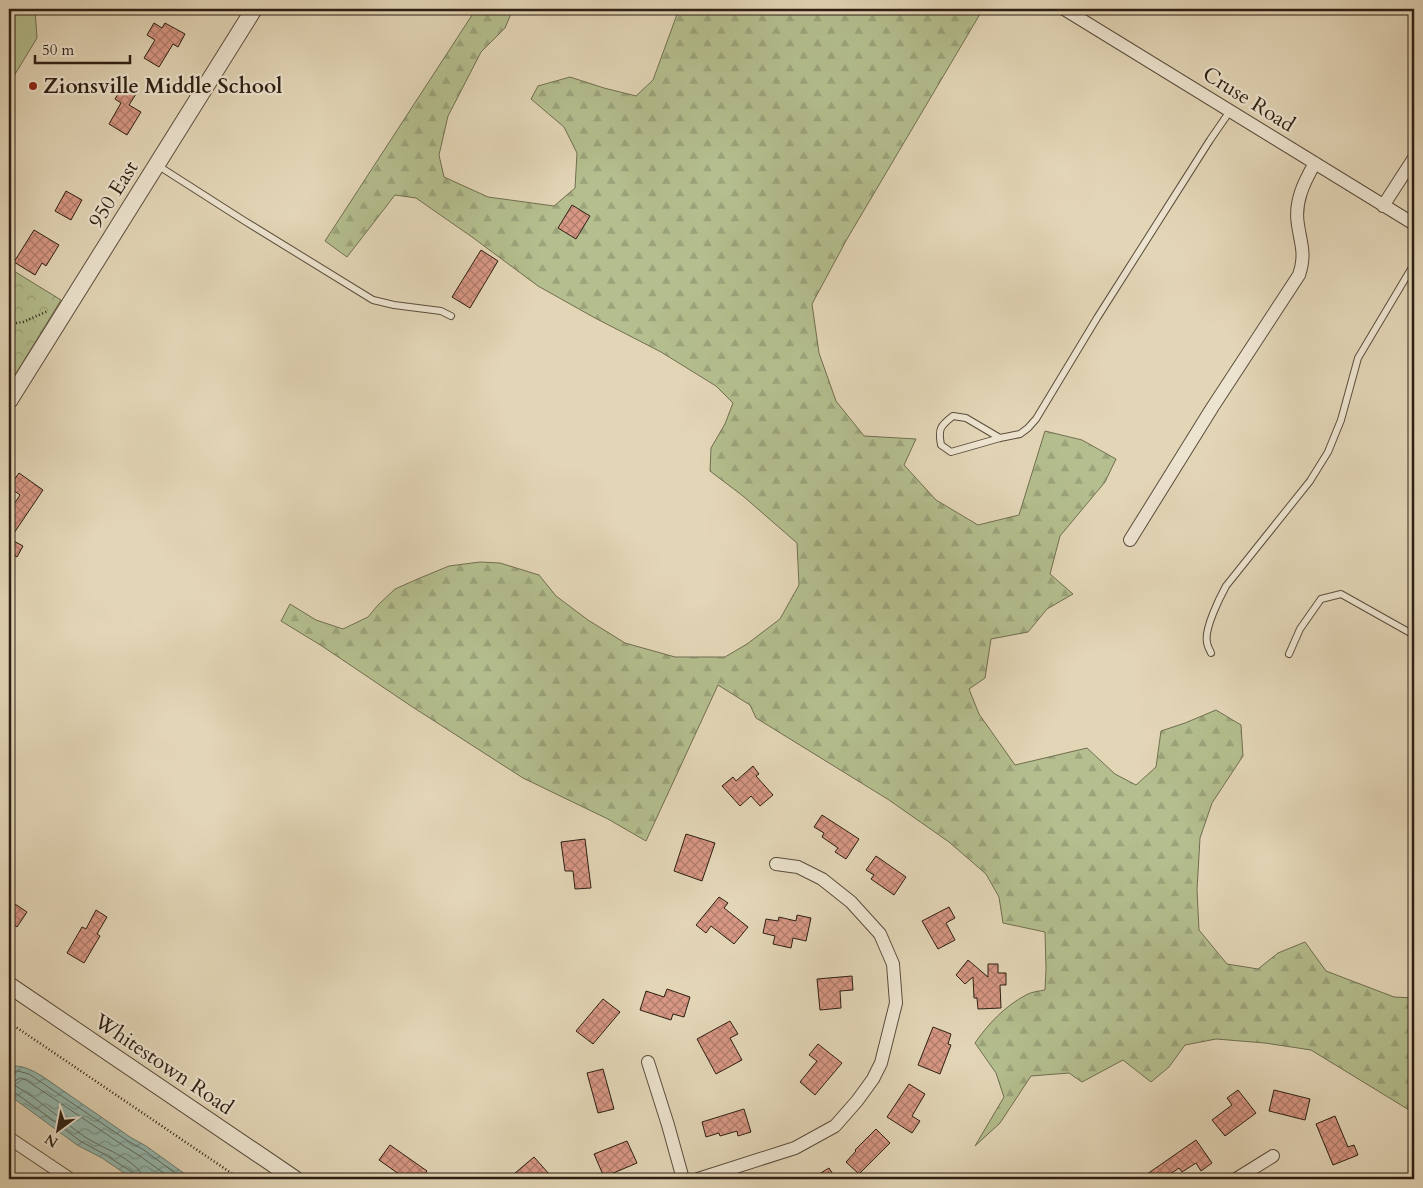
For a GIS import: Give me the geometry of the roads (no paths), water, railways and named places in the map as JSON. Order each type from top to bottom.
[{"type":"street","name":"950 East","points":[[9,401],[254,9]]},
{"type":"street","name":"Cruse Road","points":[[1064,9],[1414,224]]},
{"type":"street","points":[[1383,206],[1414,158]]},
{"type":"street","points":[[1130,540],[1212,408],[1299,274],[1303,263],[1301,240],[1297,224],[1298,205],[1304,185],[1315,163]]},
{"type":"street","points":[[698,1179],[795,1148],[835,1126],[857,1102],[873,1079],[881,1063],[896,1003],[893,964],[880,934],[851,902],[822,879],[798,867],[776,864]]},
{"type":"street","name":"Whitestown Road","points":[[10,990],[294,1179]]},
{"type":"street","points":[[648,1062],[668,1125],[682,1179]]},
{"type":"street","points":[[9,1138],[70,1179]]},
{"type":"street","points":[[1236,1179],[1273,1156]]},
{"type":"lane","points":[[1000,438],[966,418],[953,416],[943,424],[939,433],[941,445],[951,452],[1020,434],[1028,428],[1036,419],[1097,318],[1230,111]]},
{"type":"lane","points":[[156,164],[373,300],[394,305],[441,311],[451,316]]},
{"type":"lane","points":[[1211,653],[1206,640],[1208,628],[1218,601],[1226,586],[1310,481],[1328,452],[1341,420],[1358,358],[1414,264]]},
{"type":"lane","points":[[1289,654],[1300,628],[1321,599],[1341,594],[1414,636]]},
{"type":"water","points":[[14,1066],[25,1068],[42,1076],[192,1179],[133,1179],[102,1158],[77,1145],[9,1095],[9,1073]]},
{"type":"place","name":"Zionsville Middle School","points":[[33,86]]}]
